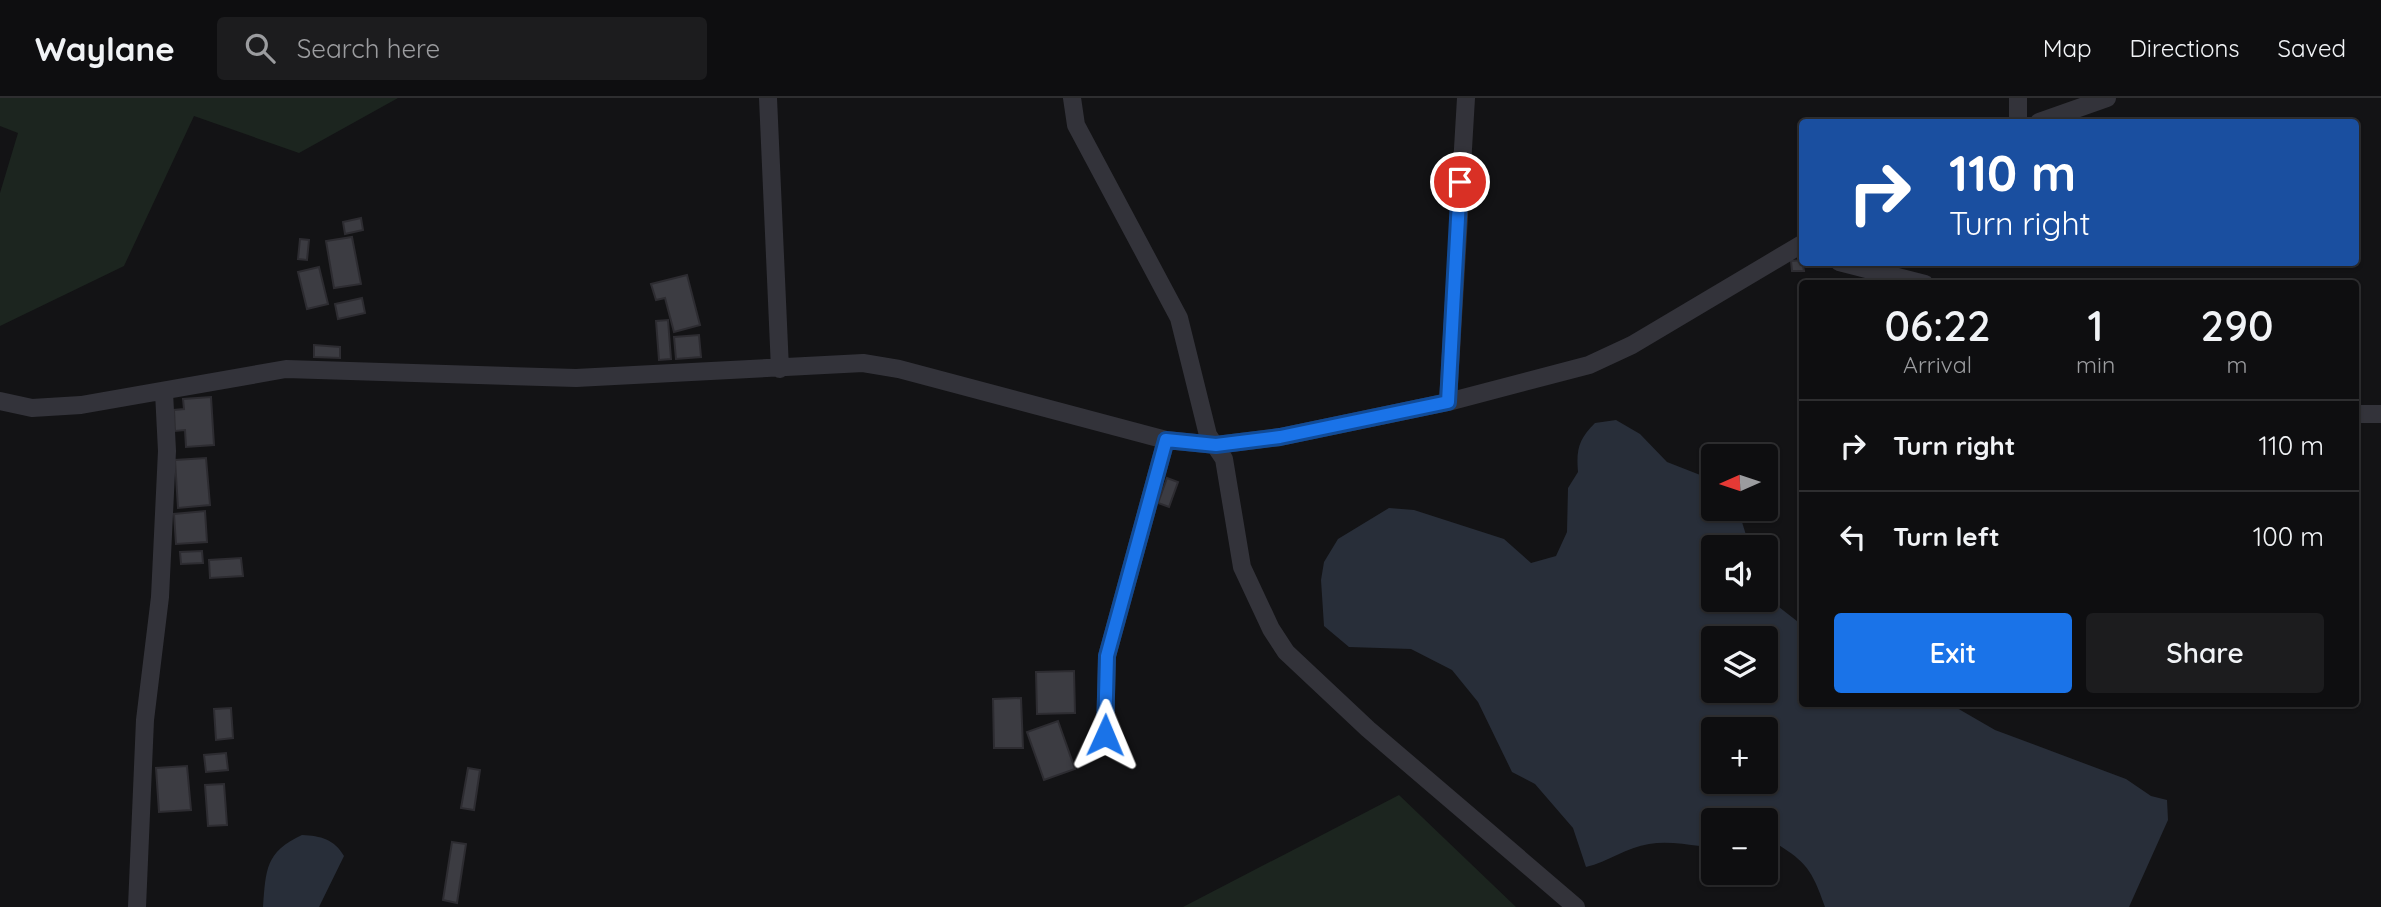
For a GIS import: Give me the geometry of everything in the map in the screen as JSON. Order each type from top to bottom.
[{"type":"street","points":[[768,98],[780,369]]},
{"type":"street","points":[[1072,98],[1076,125],[1178,318],[1205,423],[1223,459],[1248,586],[1286,652],[1416,770],[1577,907]]},
{"type":"street","points":[[1448,402],[1466,98]]},
{"type":"street","points":[[2018,98],[2018,119]]},
{"type":"street","points":[[2048,119],[2107,98]]},
{"type":"street","points":[[0,401],[32,408],[56,408],[164,392],[286,369],[576,377],[863,363],[884,366],[1166,440],[1216,445],[1316,430],[1448,402],[1611,357],[1799,246]]},
{"type":"street","points":[[1855,266],[1909,280]]},
{"type":"street","points":[[137,907],[145,720],[161,584],[167,451],[164,392]]},
{"type":"street","points":[[2359,414],[2381,414]]},
{"type":"street","points":[[1105,735],[1107,656],[1166,440]]},
{"type":"shaded area","points":[[0,98],[398,98],[299,153],[194,116],[124,266],[0,326],[0,193],[18,133],[0,126]]},
{"type":"shaded area","points":[[1616,420],[1640,434],[1667,462],[1701,475],[1701,522],[1742,522],[1746,535],[1701,535],[1701,612],[1778,612],[1778,606],[1799,623],[1799,707],[1955,707],[1995,730],[2126,779],[2151,796],[2167,800],[2168,820],[2129,907],[1825,907],[1810,872],[1797,858],[1778,845],[1778,808],[1701,808],[1700,846],[1649,844],[1586,867],[1573,828],[1535,784],[1512,772],[1478,702],[1452,670],[1411,649],[1349,647],[1324,626],[1321,580],[1324,562],[1338,539],[1389,508],[1414,510],[1504,539],[1531,563],[1556,556],[1567,532],[1568,488],[1578,472],[1580,445],[1595,423]]},
{"type":"shaded area","points":[[1399,795],[1516,907],[1183,907]]},
{"type":"shaded area","points":[[302,835],[326,840],[336,846],[344,856],[319,907],[263,907],[267,872],[274,855]]},
{"type":"building","points":[[361,218],[363,230],[345,234],[343,222]]},
{"type":"building","points":[[352,237],[361,284],[334,288],[326,241]]},
{"type":"building","points":[[300,239],[309,240],[307,260],[298,259]]},
{"type":"building","points":[[1799,260],[1799,266],[1803,266],[1804,271],[1792,271],[1791,261]]},
{"type":"building","points":[[319,267],[328,304],[307,309],[298,272]]},
{"type":"building","points":[[687,275],[700,325],[674,332],[665,298],[656,300],[651,284]]},
{"type":"building","points":[[362,298],[365,313],[338,319],[335,304]]},
{"type":"building","points":[[668,320],[671,359],[659,360],[656,321]]},
{"type":"building","points":[[699,335],[701,357],[676,359],[674,337]]},
{"type":"building","points":[[314,345],[340,347],[340,358],[314,357]]},
{"type":"building","points":[[211,397],[214,445],[186,447],[185,430],[175,431],[174,410],[184,409],[183,399]]},
{"type":"building","points":[[206,458],[210,505],[178,508],[175,460]]},
{"type":"building","points":[[1167,478],[1178,482],[1169,507],[1158,503]]},
{"type":"building","points":[[205,511],[207,542],[176,544],[174,514]]},
{"type":"building","points":[[202,551],[203,563],[181,564],[180,552]]},
{"type":"building","points":[[241,558],[243,576],[210,578],[209,560]]},
{"type":"building","points":[[1074,671],[1075,713],[1037,714],[1036,672]]},
{"type":"building","points":[[1021,698],[1023,748],[994,748],[993,699]]},
{"type":"building","points":[[231,708],[233,738],[216,740],[214,709]]},
{"type":"building","points":[[1058,721],[1075,769],[1044,780],[1027,732]]},
{"type":"building","points":[[226,753],[228,770],[206,772],[204,755]]},
{"type":"building","points":[[187,766],[191,810],[159,812],[156,768]]},
{"type":"building","points":[[468,768],[480,770],[474,810],[461,808]]},
{"type":"building","points":[[224,784],[227,825],[208,826],[205,785]]},
{"type":"building","points":[[452,842],[466,844],[457,903],[443,900]]},
{"type":"route","points":[[1105,735],[1107,656],[1166,440],[1216,445],[1280,437],[1448,402],[1450,320],[1460,182]]}]
